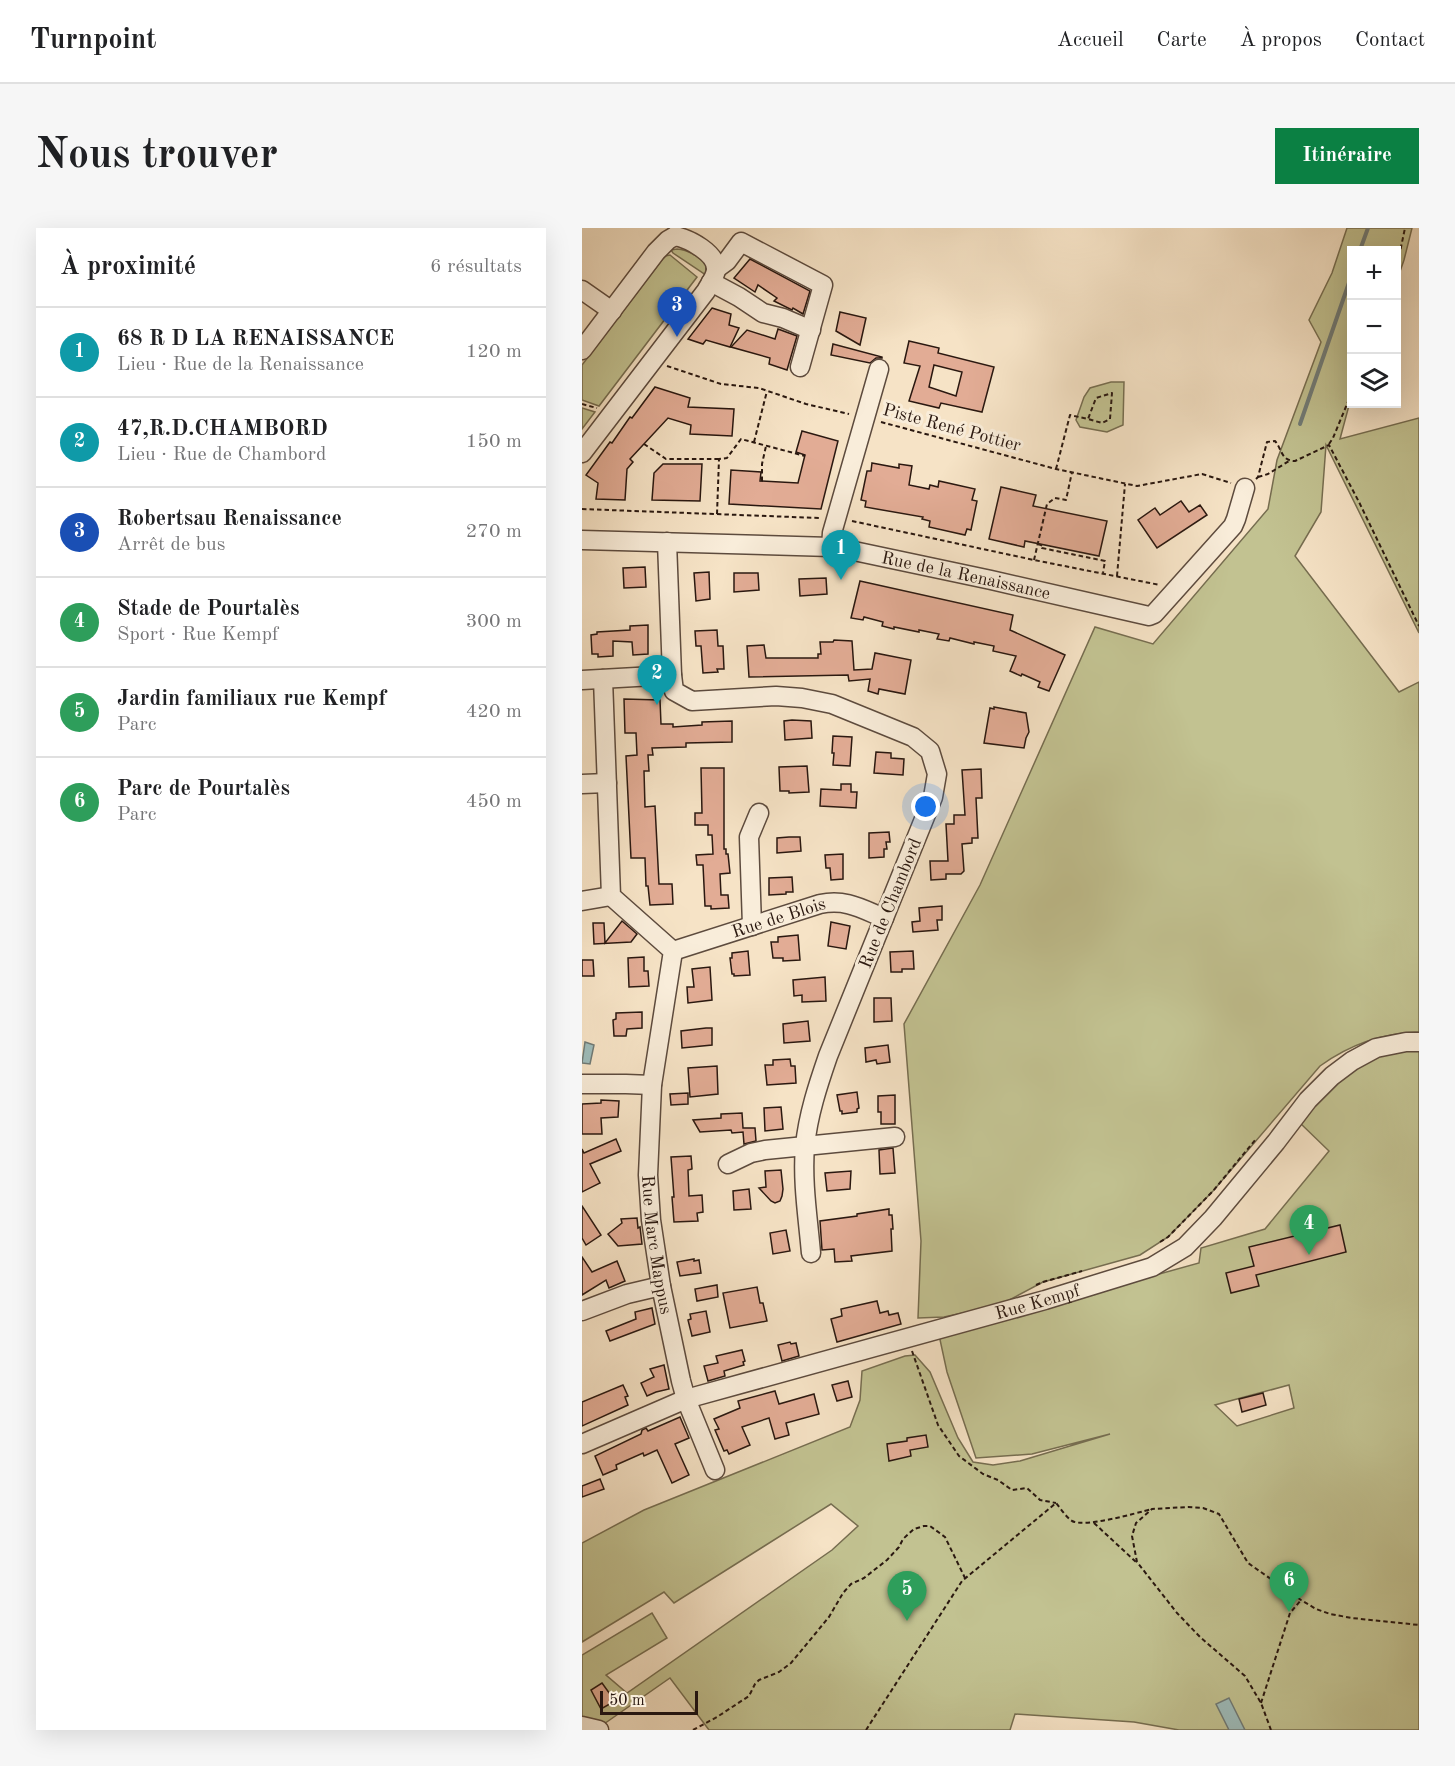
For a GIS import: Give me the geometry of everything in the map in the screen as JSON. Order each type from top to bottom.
[{"type":"street","points":[[585,342],[673,232],[702,249],[714,261],[714,276],[739,297],[763,313],[783,318],[811,330]]},
{"type":"street","points":[[582,453],[741,242],[822,285],[800,367]]},
{"type":"street","points":[[582,291],[612,310]]},
{"type":"street","points":[[831,547],[832,532],[879,369]]},
{"type":"street","name":"Rue de la Renaissance","points":[[582,540],[831,547],[1149,616],[1154,614],[1233,526],[1252,483]]},
{"type":"street","name":"Rue de Chambord","points":[[667,542],[674,691],[692,701],[776,696],[832,704],[913,737],[930,752],[937,774],[933,797],[816,1091],[805,1146],[805,1186],[810,1253]]},
{"type":"street","points":[[582,680],[672,675]]},
{"type":"street","points":[[603,679],[611,896],[673,951]]},
{"type":"street","points":[[582,784],[607,783]]},
{"type":"street","points":[[752,926],[748,837],[759,813]]},
{"type":"street","points":[[582,901],[611,896]]},
{"type":"street","name":"Rue de Blois","points":[[673,951],[831,902],[844,902],[884,918]]},
{"type":"street","name":"Rue Marc Mappus","points":[[673,951],[652,1085],[648,1175],[651,1220],[661,1286],[681,1381],[715,1470]]},
{"type":"street","name":"Rue Kempf","points":[[582,1444],[686,1399],[1045,1300],[1152,1267],[1185,1247],[1213,1218],[1308,1100],[1332,1076],[1352,1061],[1376,1048],[1419,1042]]},
{"type":"street","points":[[582,1084],[652,1085]]},
{"type":"street","points":[[728,1164],[751,1153],[895,1137]]},
{"type":"street","points":[[582,1311],[627,1294],[661,1286]]},
{"type":"street","points":[[582,1726],[599,1730]]},
{"type":"path","points":[[1401,248],[1405,228]]},
{"type":"path","name":"Piste René Pottier","points":[[653,360],[720,384],[759,388],[806,404],[866,417],[1056,469],[1125,484],[1137,486],[1202,474],[1252,483]]},
{"type":"path","points":[[754,442],[767,391]]},
{"type":"path","points":[[1056,469],[1070,415],[1102,423],[1110,419],[1112,393],[1096,398],[1088,419]]},
{"type":"path","points":[[1252,483],[1289,461],[1294,461],[1329,445],[1347,404]]},
{"type":"path","points":[[644,444],[666,459],[727,458],[741,439],[805,456]]},
{"type":"path","points":[[1252,483],[1267,442],[1277,442],[1281,455],[1289,461]]},
{"type":"path","points":[[1329,445],[1419,626]]},
{"type":"path","points":[[762,481],[762,464],[766,446]]},
{"type":"path","points":[[717,514],[719,459]]},
{"type":"path","points":[[1034,560],[1047,504],[1055,498],[1066,500],[1072,472]]},
{"type":"path","points":[[1117,576],[1125,484]]},
{"type":"path","points":[[582,509],[837,518],[1178,588]]},
{"type":"path","points":[[1038,544],[1043,546],[1042,548],[1105,561],[1103,573]]},
{"type":"path","points":[[1159,1243],[1168,1238],[1213,1191],[1256,1140]]},
{"type":"path","points":[[1035,1286],[1043,1281],[1086,1270]]},
{"type":"path","points":[[907,1337],[938,1425],[959,1456],[983,1474],[998,1480],[1012,1490],[1027,1488],[1040,1500],[1056,1503],[1070,1520],[1077,1523],[1094,1523],[1152,1509],[1203,1508],[1219,1514],[1248,1563],[1300,1600],[1330,1614],[1419,1625]]},
{"type":"path","points":[[866,1730],[962,1581],[1056,1503]]},
{"type":"path","points":[[1137,1562],[1131,1538],[1136,1523],[1152,1509]]},
{"type":"path","points":[[1094,1523],[1137,1562],[1177,1613],[1200,1637],[1245,1676],[1260,1703],[1271,1730]]},
{"type":"path","points":[[693,1730],[749,1696],[759,1680],[779,1672],[791,1663],[822,1627],[851,1584],[864,1578],[886,1560],[914,1529],[930,1527],[945,1537],[965,1578]]},
{"type":"path","points":[[1260,1703],[1287,1620],[1300,1600]]},
{"type":"green space","points":[[1347,228],[1412,228],[1401,269],[1401,246],[1347,246],[1348,408],[1340,439],[1419,418],[1419,633],[1326,445],[1321,512],[1295,556],[1399,692],[1419,682],[1419,1032],[1392,1035],[1355,1046],[1320,1066],[1213,1191],[1168,1237],[1140,1255],[1043,1282],[1000,1305],[944,1317],[918,1318],[921,1241],[904,1024],[980,885],[1095,627],[1153,644],[1268,509],[1277,460],[1321,342],[1309,320],[1332,273]]},
{"type":"green space","points":[[677,249],[693,254],[706,264],[706,275],[671,250]]},
{"type":"green space","points":[[670,255],[697,277],[599,406],[582,400],[582,365],[665,256]]},
{"type":"green space","points":[[1111,382],[1124,382],[1123,425],[1107,432],[1080,427],[1076,420],[1084,397],[1090,388]]},
{"type":"green space","points":[[582,408],[595,412],[582,429]]},
{"type":"green space","points":[[1419,1049],[1419,1730],[1179,1730],[1134,1722],[1015,1714],[1010,1730],[709,1730],[670,1678],[601,1726],[582,1721],[582,1655],[652,1613],[667,1638],[606,1675],[627,1693],[832,1550],[858,1526],[831,1504],[674,1603],[664,1592],[582,1642],[582,1543],[644,1510],[850,1427],[860,1400],[862,1371],[905,1356],[915,1355],[930,1372],[958,1438],[973,1462],[993,1465],[1020,1461],[1110,1434],[1032,1454],[976,1458],[947,1372],[939,1335],[1199,1263],[1201,1248],[1265,1229],[1329,1151],[1300,1123],[1331,1085],[1369,1057]],"holes":[[[1289,1385],[1294,1408],[1237,1426],[1215,1405]]]},
{"type":"water","points":[[585,1042],[594,1045],[590,1064],[582,1063]]},
{"type":"water","points":[[1229,1698],[1245,1730],[1229,1730],[1216,1704]]},
{"type":"building","points":[[750,259],[810,291],[803,314],[774,301],[777,298],[758,285],[755,292],[734,278]]},
{"type":"building","points":[[712,308],[731,314],[729,325],[739,328],[730,347],[706,340],[703,344],[688,339]]},
{"type":"building","points":[[840,312],[866,318],[860,345],[836,331]]},
{"type":"building","points":[[778,329],[797,336],[787,370],[769,364],[770,358],[731,347],[747,330],[775,339]]},
{"type":"building","points":[[909,341],[939,348],[938,353],[994,367],[982,412],[941,403],[939,408],[909,401],[920,366],[904,363]],"holes":[[[934,365],[962,372],[956,396],[929,387]]]},
{"type":"building","points":[[833,344],[882,358],[876,358],[870,363],[831,355]]},
{"type":"building","points":[[655,387],[690,398],[688,407],[734,409],[732,436],[690,434],[691,425],[668,418],[630,459],[633,462],[627,469],[625,500],[596,499],[598,483],[586,475]]},
{"type":"building","points":[[802,431],[838,441],[821,509],[729,504],[731,470],[761,472],[760,481],[798,483],[805,455],[796,452]]},
{"type":"building","points":[[872,463],[899,468],[899,464],[912,466],[909,485],[929,489],[930,485],[938,487],[939,481],[975,489],[972,500],[977,501],[971,530],[967,529],[965,535],[929,527],[930,521],[922,519],[923,517],[865,507],[866,501],[861,500],[867,471],[871,471]]},
{"type":"building","points":[[663,464],[702,464],[700,501],[652,500],[654,473]]},
{"type":"building","points":[[1001,487],[1036,495],[1033,506],[1107,521],[1099,556],[1025,541],[1024,547],[989,539]]},
{"type":"building","points":[[1181,501],[1189,512],[1200,505],[1207,515],[1157,548],[1138,520],[1155,508],[1160,515]]},
{"type":"building","points":[[645,567],[646,587],[624,588],[623,568]]},
{"type":"building","points":[[709,572],[710,599],[696,601],[694,573]]},
{"type":"building","points":[[734,573],[758,573],[759,590],[734,592]]},
{"type":"building","points":[[826,578],[827,594],[800,596],[799,579]]},
{"type":"building","points":[[860,581],[1013,615],[1010,630],[1065,655],[1049,691],[1038,687],[1040,682],[1010,671],[1016,656],[993,651],[994,646],[950,638],[949,641],[937,639],[939,634],[894,627],[894,629],[882,626],[883,622],[864,617],[863,620],[851,618]]},
{"type":"building","points":[[648,625],[648,654],[633,655],[632,642],[613,641],[613,656],[598,657],[598,654],[592,654],[591,635],[597,632],[630,630],[630,626]]},
{"type":"building","points":[[717,630],[718,646],[723,646],[724,669],[717,669],[718,672],[703,673],[701,646],[696,646],[695,631]]},
{"type":"building","points":[[834,640],[852,641],[854,670],[872,669],[875,653],[911,660],[905,694],[879,689],[878,694],[868,691],[870,679],[849,681],[848,675],[749,677],[747,646],[764,645],[766,658],[818,658],[818,654],[821,654],[820,642],[833,642]]},
{"type":"building","points":[[624,699],[660,700],[661,724],[673,724],[673,727],[702,725],[702,722],[732,721],[732,742],[686,743],[686,747],[652,748],[653,755],[648,755],[649,771],[644,771],[645,807],[655,806],[659,884],[672,884],[673,904],[650,905],[648,886],[646,886],[645,858],[631,858],[626,756],[637,755],[636,733],[625,733]]},
{"type":"building","points":[[994,707],[1026,713],[1029,732],[1024,748],[984,743],[990,708],[994,709]]},
{"type":"building","points":[[784,721],[811,721],[812,738],[785,740]]},
{"type":"building","points":[[833,736],[852,737],[850,766],[833,765]]},
{"type":"building","points":[[876,752],[891,753],[891,758],[904,759],[903,775],[874,773]]},
{"type":"building","points":[[807,766],[809,792],[780,791],[779,767]]},
{"type":"building","points":[[701,768],[724,768],[724,849],[728,854],[730,873],[720,874],[721,895],[728,895],[729,908],[711,909],[711,906],[705,906],[703,865],[697,865],[696,855],[713,854],[712,835],[708,835],[708,825],[695,825],[695,813],[702,813]]},
{"type":"building","points":[[981,769],[982,798],[976,798],[978,838],[972,838],[972,843],[962,844],[964,871],[961,874],[946,874],[946,879],[931,880],[930,861],[948,861],[946,824],[954,824],[954,815],[965,815],[962,770]]},
{"type":"building","points":[[841,784],[851,784],[851,792],[857,792],[856,808],[820,806],[821,789],[841,790]]},
{"type":"building","points":[[889,832],[890,842],[886,842],[887,849],[884,849],[884,857],[869,858],[869,833]]},
{"type":"building","points":[[800,837],[801,851],[777,853],[777,838]]},
{"type":"building","points":[[843,854],[843,879],[831,880],[830,868],[826,868],[825,855]]},
{"type":"building","points":[[792,877],[793,892],[769,895],[769,878]]},
{"type":"building","points":[[942,906],[942,920],[937,920],[938,930],[913,932],[912,922],[920,921],[919,908]]},
{"type":"building","points":[[622,921],[637,934],[631,942],[594,944],[593,923],[604,923],[605,943]]},
{"type":"building","points":[[831,922],[850,926],[846,949],[828,946]]},
{"type":"building","points":[[798,935],[800,960],[783,961],[783,958],[773,958],[771,942],[778,942],[778,937]]},
{"type":"building","points":[[748,951],[750,975],[734,976],[730,958],[732,958],[732,953]]},
{"type":"building","points":[[913,951],[914,969],[891,972],[890,952]]},
{"type":"building","points":[[644,957],[644,971],[648,971],[649,986],[629,987],[628,958]]},
{"type":"building","points":[[582,960],[593,960],[594,976],[582,976]]},
{"type":"building","points":[[710,967],[712,1000],[688,1003],[687,987],[694,987],[692,969]]},
{"type":"building","points":[[825,977],[826,1001],[802,1002],[802,995],[794,996],[793,980]]},
{"type":"building","points":[[874,998],[891,998],[892,1021],[874,1022]]},
{"type":"building","points":[[642,1012],[642,1028],[627,1029],[626,1036],[614,1036],[613,1020],[616,1019],[616,1013]]},
{"type":"building","points":[[808,1021],[810,1041],[784,1043],[783,1024]]},
{"type":"building","points":[[712,1028],[712,1045],[682,1048],[681,1031]]},
{"type":"building","points":[[888,1045],[890,1062],[877,1064],[876,1060],[866,1062],[865,1048]]},
{"type":"building","points":[[790,1059],[791,1066],[795,1066],[796,1083],[767,1085],[765,1065],[773,1065],[773,1060]]},
{"type":"building","points":[[717,1066],[718,1094],[690,1097],[688,1068]]},
{"type":"building","points":[[857,1092],[859,1108],[857,1112],[842,1114],[837,1095]]},
{"type":"building","points":[[688,1093],[688,1104],[671,1105],[670,1094]]},
{"type":"building","points":[[895,1095],[895,1124],[881,1124],[878,1096]]},
{"type":"building","points":[[601,1100],[619,1101],[618,1117],[601,1118],[602,1134],[582,1134],[582,1104],[601,1103]]},
{"type":"building","points":[[781,1107],[783,1129],[765,1131],[764,1108]]},
{"type":"building","points":[[742,1113],[743,1128],[755,1128],[756,1141],[744,1144],[743,1132],[732,1133],[731,1130],[700,1132],[693,1120],[721,1118],[721,1114]]},
{"type":"building","points":[[616,1139],[621,1151],[590,1164],[600,1183],[582,1192],[582,1149],[584,1153]]},
{"type":"building","points":[[893,1148],[895,1173],[880,1174],[879,1150]]},
{"type":"building","points":[[691,1156],[692,1169],[688,1170],[689,1196],[702,1195],[703,1212],[697,1213],[698,1221],[674,1222],[671,1157]]},
{"type":"building","points":[[781,1170],[782,1196],[780,1201],[775,1203],[759,1188],[766,1187],[765,1171]]},
{"type":"building","points":[[851,1171],[850,1189],[827,1191],[825,1173]]},
{"type":"building","points":[[749,1189],[751,1209],[734,1210],[733,1191]]},
{"type":"building","points":[[582,1206],[601,1235],[586,1245],[582,1238]]},
{"type":"building","points":[[889,1209],[893,1229],[891,1229],[892,1251],[851,1256],[852,1261],[835,1262],[834,1249],[822,1250],[820,1221]]},
{"type":"building","points":[[637,1218],[642,1244],[618,1246],[608,1234],[622,1223],[621,1219]]},
{"type":"building","points":[[1340,1225],[1346,1252],[1256,1275],[1259,1286],[1231,1293],[1226,1273],[1254,1266],[1249,1247]]},
{"type":"building","points":[[786,1230],[790,1251],[773,1254],[770,1233]]},
{"type":"building","points":[[582,1257],[592,1272],[617,1261],[625,1281],[609,1288],[606,1280],[582,1295]]},
{"type":"building","points":[[694,1259],[694,1261],[699,1260],[701,1273],[680,1276],[677,1262]]},
{"type":"building","points":[[717,1285],[718,1297],[697,1301],[695,1289]]},
{"type":"building","points":[[757,1287],[767,1321],[730,1328],[723,1293]]},
{"type":"building","points":[[877,1301],[880,1313],[888,1311],[889,1315],[898,1313],[901,1324],[837,1342],[831,1319],[842,1316],[841,1309]]},
{"type":"building","points":[[652,1308],[655,1324],[610,1341],[606,1331],[636,1319],[635,1312]]},
{"type":"building","points":[[706,1311],[710,1332],[692,1336],[688,1320],[691,1319],[690,1314]]},
{"type":"building","points":[[790,1342],[791,1344],[796,1343],[799,1356],[782,1361],[778,1345]]},
{"type":"building","points":[[742,1350],[744,1365],[724,1371],[725,1376],[708,1381],[704,1366],[718,1363],[716,1356]]},
{"type":"building","points":[[664,1365],[669,1389],[647,1396],[641,1383],[654,1377],[650,1369]]},
{"type":"building","points":[[848,1381],[852,1397],[837,1401],[832,1385]]},
{"type":"building","points":[[623,1385],[628,1396],[625,1397],[628,1405],[582,1426],[582,1402]]},
{"type":"building","points":[[775,1391],[779,1404],[814,1394],[819,1414],[786,1423],[789,1435],[775,1439],[769,1418],[742,1427],[750,1445],[729,1454],[727,1450],[724,1451],[715,1430],[719,1429],[714,1419],[740,1408],[738,1401]]},
{"type":"building","points":[[1263,1393],[1266,1405],[1242,1412],[1239,1399]]},
{"type":"building","points":[[680,1417],[689,1438],[675,1444],[689,1475],[672,1483],[657,1450],[644,1456],[643,1453],[616,1465],[617,1469],[603,1475],[595,1456],[641,1434],[646,1428],[648,1431]]},
{"type":"building","points":[[926,1435],[928,1447],[910,1450],[911,1456],[889,1461],[887,1444]]},
{"type":"building","points":[[600,1479],[604,1489],[582,1497],[582,1486]]},
{"type":"building","points":[[602,1683],[615,1701],[601,1709],[591,1690]]},
{"type":"waterway","points":[[1361,246],[1368,228]]},
{"type":"waterway","points":[[1300,424],[1347,288]]},
{"type":"place","name":"Robertsau Renaissance","points":[[677,337]]},
{"type":"place","name":"68 R D LA RENAISSANCE","points":[[841,580]]},
{"type":"place","name":"47,R.D.CHAMBORD","points":[[657,705]]},
{"type":"place","name":"Stade de Pourtalès","points":[[1309,1255]]},
{"type":"place","name":"Parc de Pourtalès","points":[[1289,1612]]},
{"type":"place","name":"Jardin familiaux rue Kempf","points":[[907,1621]]}]
